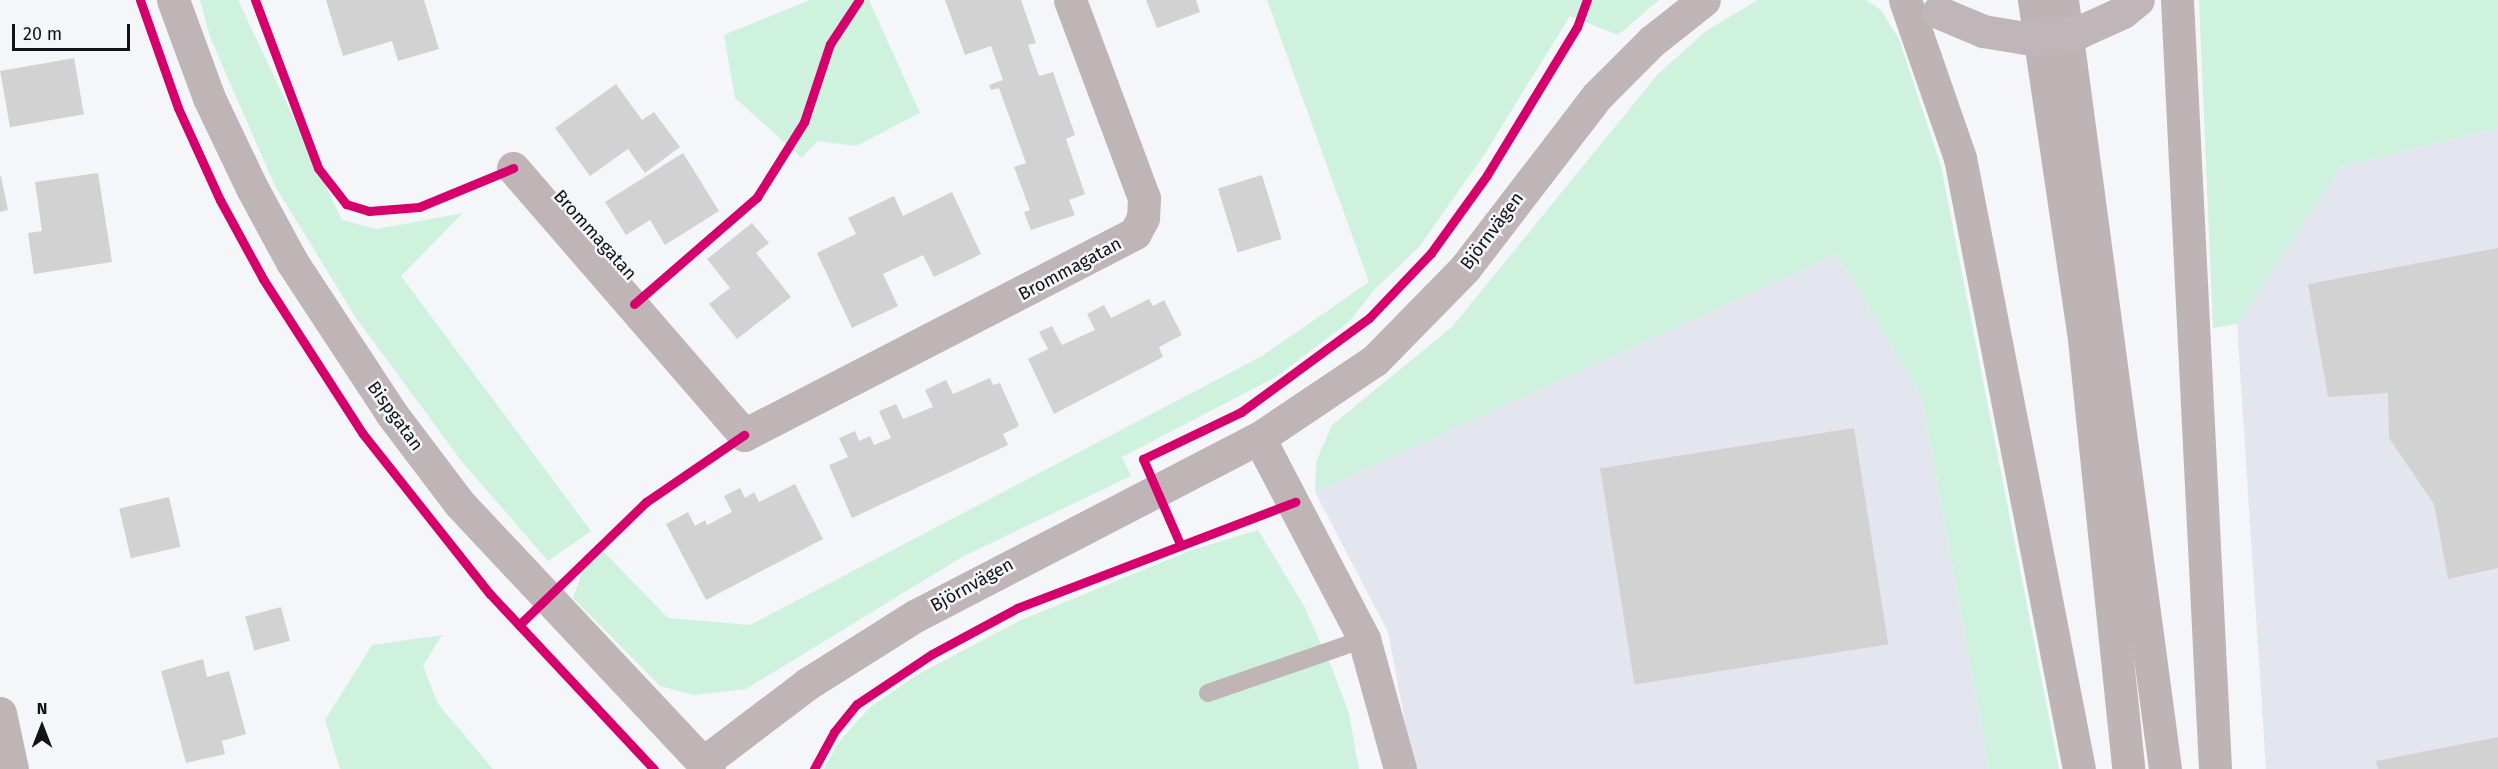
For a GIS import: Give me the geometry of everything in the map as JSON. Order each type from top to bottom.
[{"type":"highway","points":[[1905,0],[1960,158],[2079,769]]},
{"type":"highway","points":[[2034,0],[2083,330],[2128,769]]},
{"type":"highway","points":[[2062,0],[2165,769]]},
{"type":"highway","points":[[2177,0],[2215,769]]},
{"type":"main road","points":[[1938,12],[1983,31],[2031,39],[2079,32],[2123,12],[2138,0]]},
{"type":"street","name":"Bispgatan","points":[[173,0],[209,98],[252,188],[292,262],[391,413],[459,503],[706,766]]},
{"type":"street","name":"Brommagatan","points":[[513,168],[744,435],[1135,233],[1143,218],[1144,198],[1070,0]]},
{"type":"street","name":"Björnvägen","points":[[706,766],[807,684],[915,616],[1259,438],[1328,395],[1418,321],[1465,268],[1597,96],[1652,41],[1704,0]]},
{"type":"street","points":[[1259,438],[1364,639],[1400,769]]},
{"type":"street","points":[[0,713],[12,769]]},
{"type":"lane","points":[[1208,693],[1364,639]]},
{"type":"shaded area","points":[[2498,128],[2498,769],[2266,769],[2237,324],[2341,167]]},
{"type":"shaded area","points":[[1837,254],[1922,398],[1989,769],[1414,769],[1388,632],[1315,492]]},
{"type":"green space","points":[[200,0],[238,0],[342,220],[377,229],[463,213],[401,276],[591,531],[548,561],[463,463],[356,318],[275,186],[210,37]]},
{"type":"green space","points":[[810,0],[869,0],[920,113],[856,146],[817,141],[802,158],[735,98],[724,35]]},
{"type":"green space","points":[[1267,0],[1659,0],[1618,35],[1570,16],[1484,155],[1419,247],[1374,290],[1349,322],[1276,377],[1122,457],[1131,476],[962,557],[746,689],[694,695],[660,686],[573,598],[584,567],[603,551],[668,618],[750,625],[1262,356],[1369,282]]},
{"type":"green space","points":[[1758,0],[1866,0],[1881,10],[1899,39],[1941,166],[2059,769],[1989,769],[1922,398],[1837,254],[1315,492],[1316,462],[1332,425],[1452,327],[1658,74],[1706,31]]},
{"type":"green space","points":[[2199,0],[2498,0],[2498,128],[2341,167],[2237,324],[2213,328]]},
{"type":"green space","points":[[1258,530],[1304,606],[1333,671],[1349,714],[1359,769],[824,769],[838,743],[869,708],[915,676],[1019,621],[1189,551]]},
{"type":"green space","points":[[442,635],[423,666],[438,704],[493,769],[340,769],[325,720],[372,645]]},
{"type":"building","points":[[326,0],[424,0],[439,49],[398,61],[392,41],[343,56]]},
{"type":"building","points":[[945,0],[1021,0],[1036,43],[1028,45],[1039,76],[1053,72],[1075,135],[1066,139],[1085,194],[1069,200],[1075,215],[1031,230],[1024,212],[1030,210],[1014,167],[1026,163],[999,88],[991,90],[989,85],[1003,80],[991,46],[965,55]]},
{"type":"building","points":[[1146,0],[1196,0],[1200,12],[1157,28]]},
{"type":"building","points":[[74,58],[84,114],[10,127],[0,71]]},
{"type":"building","points":[[616,84],[642,120],[654,112],[680,147],[645,173],[628,149],[590,176],[555,128]]},
{"type":"building","points":[[683,153],[719,211],[665,245],[650,220],[626,235],[605,202]]},
{"type":"building","points":[[98,173],[112,262],[34,274],[28,233],[42,231],[35,182]]},
{"type":"building","points":[[1262,175],[1282,239],[1238,253],[1218,188]]},
{"type":"building","points":[[0,177],[8,210],[0,212]]},
{"type":"building","points":[[952,192],[981,254],[934,277],[923,255],[883,274],[898,306],[852,328],[817,253],[856,234],[848,218],[894,196],[903,216]]},
{"type":"building","points":[[752,223],[769,243],[756,253],[791,297],[737,339],[709,304],[730,288],[707,259]]},
{"type":"building","points":[[2498,248],[2498,568],[2448,579],[2434,504],[2389,438],[2388,393],[2328,397],[2308,284]]},
{"type":"building","points":[[1149,299],[1153,306],[1164,300],[1182,335],[1159,347],[1163,357],[1054,414],[1028,359],[1048,349],[1039,332],[1052,326],[1062,345],[1095,330],[1087,314],[1104,305],[1111,318]]},
{"type":"building","points":[[990,378],[993,385],[1000,383],[1019,426],[1003,434],[1008,445],[852,518],[829,465],[848,457],[839,438],[855,431],[859,441],[870,436],[874,445],[891,438],[879,411],[896,404],[903,419],[933,407],[925,390],[946,380],[953,394]]},
{"type":"building","points":[[1854,428],[1888,644],[1634,685],[1600,468]]},
{"type":"building","points":[[795,484],[823,539],[706,600],[666,524],[688,512],[695,526],[705,520],[707,525],[732,512],[724,496],[740,488],[745,498],[754,492],[759,502]]},
{"type":"building","points":[[169,497],[180,547],[131,558],[119,508]]},
{"type":"building","points":[[281,607],[290,641],[254,650],[245,617]]},
{"type":"building","points":[[203,659],[207,677],[229,671],[246,734],[222,741],[225,754],[186,763],[161,671]]},
{"type":"building","points":[[2498,737],[2498,769],[2378,769],[2376,761]]},
{"type":"cycle path","points":[[140,0],[178,108],[220,200],[263,279],[363,434],[490,594],[654,769]]},
{"type":"cycle path","points":[[255,0],[318,168],[346,204],[369,211],[419,207],[513,168]]},
{"type":"cycle path","points":[[634,304],[757,197],[804,122],[830,44],[859,0]]},
{"type":"cycle path","points":[[1180,544],[1143,459],[1241,412],[1369,318],[1431,253],[1487,175],[1577,27],[1587,0]]},
{"type":"cycle path","points":[[519,625],[646,502],[744,435]]},
{"type":"cycle path","points":[[814,769],[834,732],[857,704],[932,654],[1017,608],[1295,502]]}]
